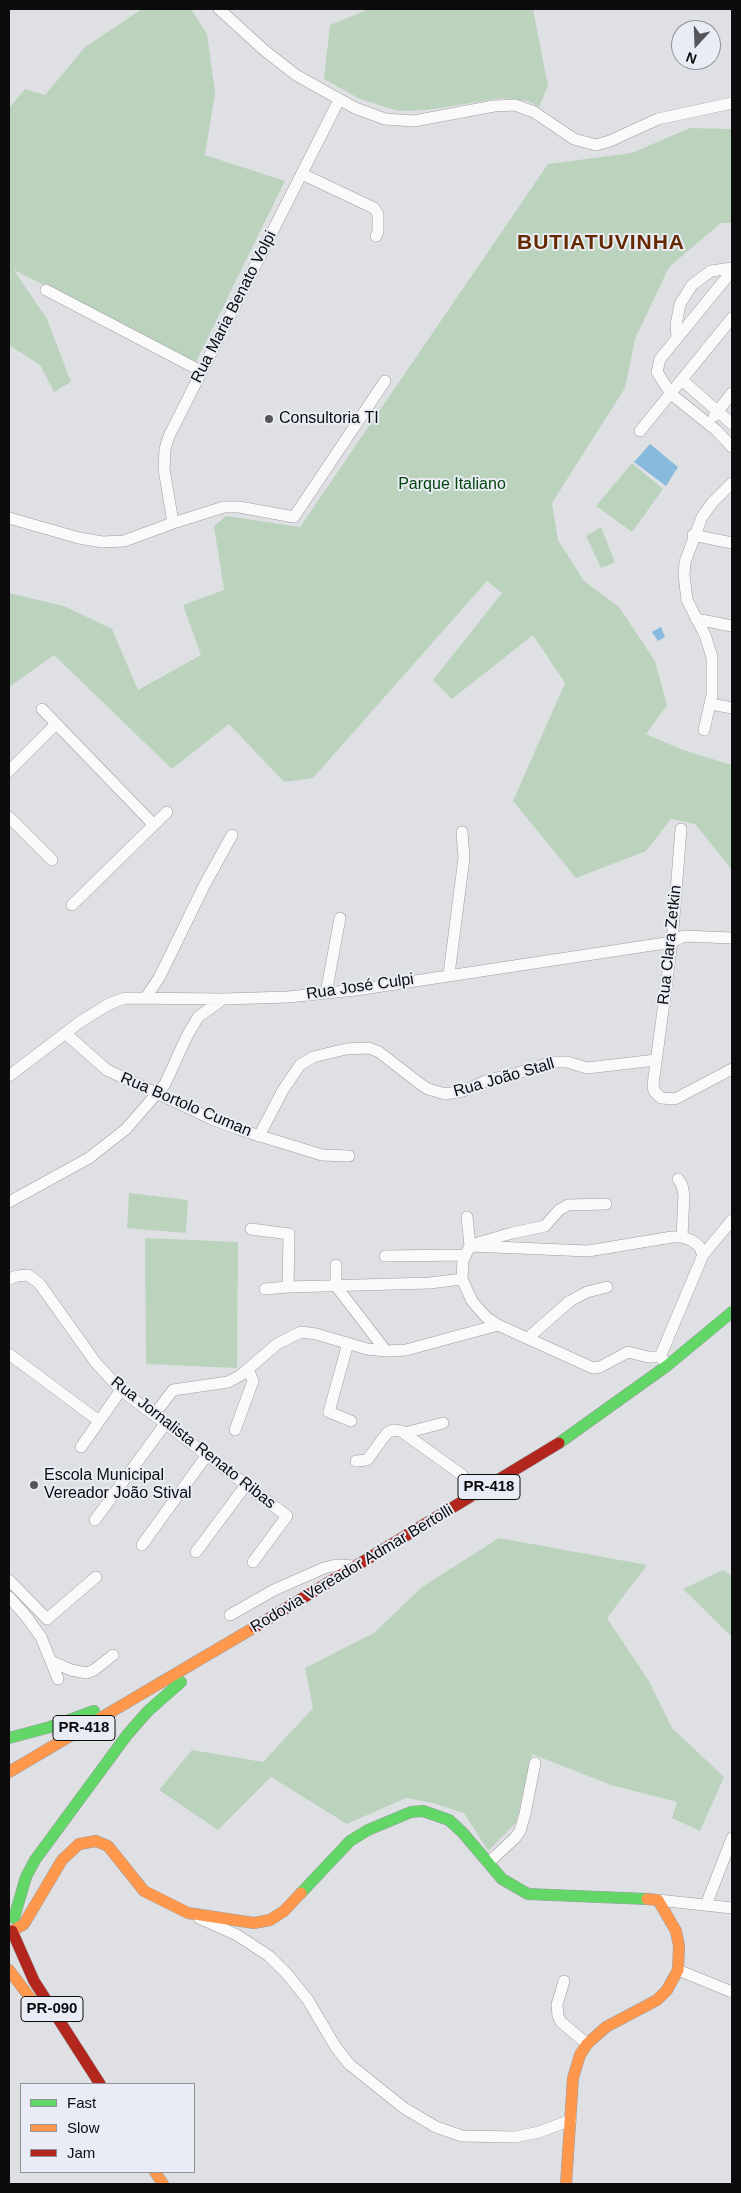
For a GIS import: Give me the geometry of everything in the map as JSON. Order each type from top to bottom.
[{"type":"main road","name":"Rodovia Vereador Admar Bertolli","points":[[9,1772],[357,1567],[551,1449],[664,1361],[732,1312]]},
{"type":"main road","points":[[10,1934],[26,1877],[35,1860],[127,1735],[158,1702],[231,1641]]},
{"type":"main road","points":[[9,1738],[69,1720],[160,1684]]},
{"type":"main road","points":[[10,1934],[24,1924],[55,1870],[70,1851],[79,1844],[96,1841],[108,1846],[130,1877],[144,1891],[188,1913],[244,1923],[270,1920],[284,1911],[350,1841],[368,1830],[411,1812],[430,1813],[449,1820],[508,1884],[528,1894],[658,1900],[676,1931],[679,1946],[678,1970],[667,1990],[657,2000],[606,2027],[587,2044],[575,2067],[572,2078],[566,2184]]},
{"type":"main road","points":[[9,1905],[14,1918]]},
{"type":"main road","points":[[14,1918],[34,1906]]},
{"type":"main road","name":"PR-090","points":[[10,1934],[34,1981],[99,2083]]},
{"type":"main road","name":"PR-090","points":[[9,1970],[32,1998],[85,2083]]},
{"type":"main road","points":[[150,2178],[163,2184]]},
{"type":"street","points":[[219,9],[278,62],[339,100],[368,114],[400,121],[428,119],[494,106],[515,106],[534,112],[574,139],[596,145],[610,141],[658,119],[732,103]]},
{"type":"street","name":"Rua Maria Benato Volpi","points":[[173,523],[164,470],[165,449],[174,424],[339,100]]},
{"type":"street","points":[[302,174],[374,208],[378,214],[378,232],[376,236]]},
{"type":"street","points":[[678,337],[676,325],[680,304],[692,284],[710,271],[732,269]]},
{"type":"street","points":[[732,269],[657,365],[660,379],[670,394],[708,423],[732,447]]},
{"type":"street","points":[[46,290],[201,371]]},
{"type":"street","points":[[640,432],[732,318]]},
{"type":"street","points":[[682,380],[719,410],[732,424]]},
{"type":"street","points":[[9,518],[102,542],[124,541],[173,523],[232,506],[294,518],[385,381]]},
{"type":"street","points":[[708,423],[732,393]]},
{"type":"street","points":[[704,730],[714,683],[712,657],[709,645],[688,600],[684,575],[685,562],[693,535],[702,517],[712,503],[732,483]]},
{"type":"street","points":[[693,535],[732,543]]},
{"type":"street","points":[[696,619],[732,626]]},
{"type":"street","points":[[711,704],[732,708]]},
{"type":"street","points":[[42,709],[154,825]]},
{"type":"street","points":[[9,771],[56,724]]},
{"type":"street","points":[[72,905],[167,812]]},
{"type":"street","points":[[9,817],[52,860]]},
{"type":"street","points":[[9,835],[18,826]]},
{"type":"street","name":"Rua Clara Zetkin","points":[[681,829],[672,942],[656,1060],[654,1092],[660,1098],[667,1100],[683,1096],[732,1069]]},
{"type":"street","points":[[449,974],[464,858],[462,832]]},
{"type":"street","points":[[146,997],[159,978],[204,884],[232,835]]},
{"type":"street","points":[[326,993],[340,918]]},
{"type":"street","name":"Rua José Culpi","points":[[9,1076],[65,1033],[109,1004],[125,998],[274,998],[326,993],[672,942],[684,936],[732,938]]},
{"type":"street","points":[[9,1202],[96,1153],[126,1129],[157,1095],[171,1073],[192,1027],[207,1010],[223,999]]},
{"type":"street","name":"Rua Bortolo Cuman","points":[[65,1033],[106,1070],[157,1095],[227,1125],[259,1136],[322,1155],[349,1156]]},
{"type":"street","name":"Rua João Stall","points":[[259,1136],[283,1090],[300,1065],[313,1057],[346,1049],[369,1048],[378,1052],[419,1083],[445,1094],[463,1091],[488,1080],[553,1062],[567,1062],[587,1068],[656,1060]]},
{"type":"street","points":[[678,1179],[682,1185],[684,1195],[682,1237]]},
{"type":"street","points":[[467,1250],[512,1233],[546,1226],[559,1210],[568,1205],[606,1204]]},
{"type":"street","points":[[467,1217],[467,1250],[462,1266],[462,1279],[472,1301],[486,1317],[498,1325],[593,1368],[600,1367],[628,1352],[664,1361],[702,1255],[732,1220]]},
{"type":"street","points":[[250,1229],[289,1234],[288,1287]]},
{"type":"street","points":[[385,1256],[467,1250],[588,1251],[682,1237],[699,1246],[702,1255]]},
{"type":"street","points":[[336,1265],[336,1286],[386,1351]]},
{"type":"street","name":"Rua Jornalista Renato Ribas","points":[[9,1280],[17,1276],[28,1275],[39,1283],[96,1363],[121,1390],[287,1516],[252,1562]]},
{"type":"street","points":[[265,1289],[430,1284],[462,1279]]},
{"type":"street","points":[[528,1338],[570,1301],[587,1292],[607,1287]]},
{"type":"street","points":[[154,1415],[173,1390],[228,1382],[248,1369],[277,1344],[301,1332],[386,1351],[406,1350],[498,1325]]},
{"type":"street","points":[[348,1343],[329,1412],[351,1422]]},
{"type":"street","points":[[9,1354],[99,1421]]},
{"type":"street","points":[[235,1430],[252,1381],[248,1369]]},
{"type":"street","points":[[81,1447],[121,1390]]},
{"type":"street","points":[[405,1433],[443,1423]]},
{"type":"street","points":[[95,1520],[165,1424]]},
{"type":"street","points":[[356,1461],[366,1460],[384,1436],[393,1430],[405,1433],[462,1475],[474,1496]]},
{"type":"street","points":[[142,1545],[207,1455]]},
{"type":"street","points":[[196,1552],[246,1485]]},
{"type":"street","points":[[230,1615],[274,1590],[324,1568],[336,1565],[357,1567]]},
{"type":"street","points":[[9,1580],[47,1619],[96,1577]]},
{"type":"street","points":[[9,1597],[33,1625],[52,1662],[58,1679]]},
{"type":"street","points":[[52,1662],[71,1670],[87,1673],[114,1655]]},
{"type":"street","points":[[488,1863],[515,1838],[520,1830],[526,1814],[535,1763]]},
{"type":"street","points":[[706,1905],[732,1838]]},
{"type":"street","points":[[658,1900],[732,1908]]},
{"type":"street","points":[[188,1913],[237,1935],[269,1956],[287,1974],[308,2000],[336,2046],[350,2064],[404,2108],[436,2127],[462,2136],[515,2137],[539,2132],[571,2120]]},
{"type":"street","points":[[678,1970],[732,1992]]},
{"type":"street","points":[[564,1981],[557,2004],[558,2016],[561,2022],[587,2044]]},
{"type":"green space","points":[[142,9],[191,9],[207,34],[215,93],[205,155],[285,181],[196,362],[14,270],[47,319],[71,382],[54,392],[40,365],[9,345],[9,108],[25,89],[45,95],[85,47]]},
{"type":"green space","points":[[369,9],[533,9],[548,86],[539,107],[528,101],[502,98],[427,110],[398,111],[360,99],[324,79],[330,25]]},
{"type":"green space","name":"Parque Italiano","points":[[690,128],[732,129],[732,223],[721,223],[669,267],[635,339],[625,388],[552,503],[558,540],[584,581],[619,607],[655,661],[667,705],[646,734],[683,750],[732,765],[732,870],[695,824],[671,819],[646,851],[576,878],[513,801],[565,683],[533,635],[452,699],[433,680],[502,593],[487,581],[313,778],[284,782],[229,724],[172,769],[54,655],[9,687],[9,593],[64,606],[112,629],[138,690],[201,655],[183,605],[224,590],[214,526],[226,516],[300,527],[548,164],[632,153]]},
{"type":"green space","points":[[632,463],[663,489],[632,532],[596,506]]},
{"type":"green space","points":[[601,527],[615,562],[601,568],[586,536]]},
{"type":"green space","points":[[129,1193],[188,1200],[186,1233],[127,1228]]},
{"type":"green space","points":[[145,1238],[238,1242],[237,1368],[146,1364]]},
{"type":"green space","points":[[499,1538],[647,1565],[607,1618],[649,1681],[672,1728],[724,1777],[700,1831],[672,1818],[677,1802],[611,1785],[532,1754],[516,1823],[488,1851],[464,1813],[433,1803],[406,1798],[347,1824],[271,1777],[218,1830],[159,1790],[192,1750],[263,1762],[313,1708],[305,1668],[374,1633],[422,1587]]},
{"type":"green space","points":[[723,1570],[732,1576],[732,1637],[683,1589]]},
{"type":"water","points":[[650,444],[678,467],[666,486],[634,462]]},
{"type":"water","points":[[661,627],[665,637],[658,641],[652,632]]},
{"type":"traffic: fast","points":[[559,1443],[668,1365],[732,1312]]},
{"type":"traffic: fast","points":[[14,1918],[26,1877],[35,1860],[127,1735],[148,1711],[181,1682]]},
{"type":"traffic: fast","points":[[9,1738],[50,1727],[94,1711]]},
{"type":"traffic: fast","points":[[301,1893],[350,1841],[368,1830],[411,1812],[423,1811],[449,1820],[463,1833],[502,1879],[528,1894],[647,1899]]},
{"type":"traffic: slow","points":[[9,1772],[255,1627]]},
{"type":"traffic: slow","points":[[12,1931],[24,1924],[62,1860],[79,1844],[96,1841],[108,1846],[144,1891],[188,1913],[254,1923],[270,1920],[284,1911],[301,1893]]},
{"type":"traffic: slow","points":[[566,2184],[573,2078],[580,2055],[587,2044],[606,2027],[657,2000],[667,1990],[678,1970],[679,1946],[676,1931],[658,1900],[647,1899]]},
{"type":"traffic: slow","points":[[9,1970],[37,2007]]},
{"type":"traffic: slow","points":[[156,2173],[163,2184]]},
{"type":"traffic: jam","points":[[255,1627],[559,1443]]},
{"type":"traffic: jam","points":[[12,1931],[34,1981],[99,2083]]},
{"type":"place","name":"Consultoria TI","points":[[269,419]]},
{"type":"place","name":"Escola Municipal Vereador João Stival","points":[[34,1485]]},
{"type":"district","name":"BUTIATUVINHA","points":[[601,243]]}]
